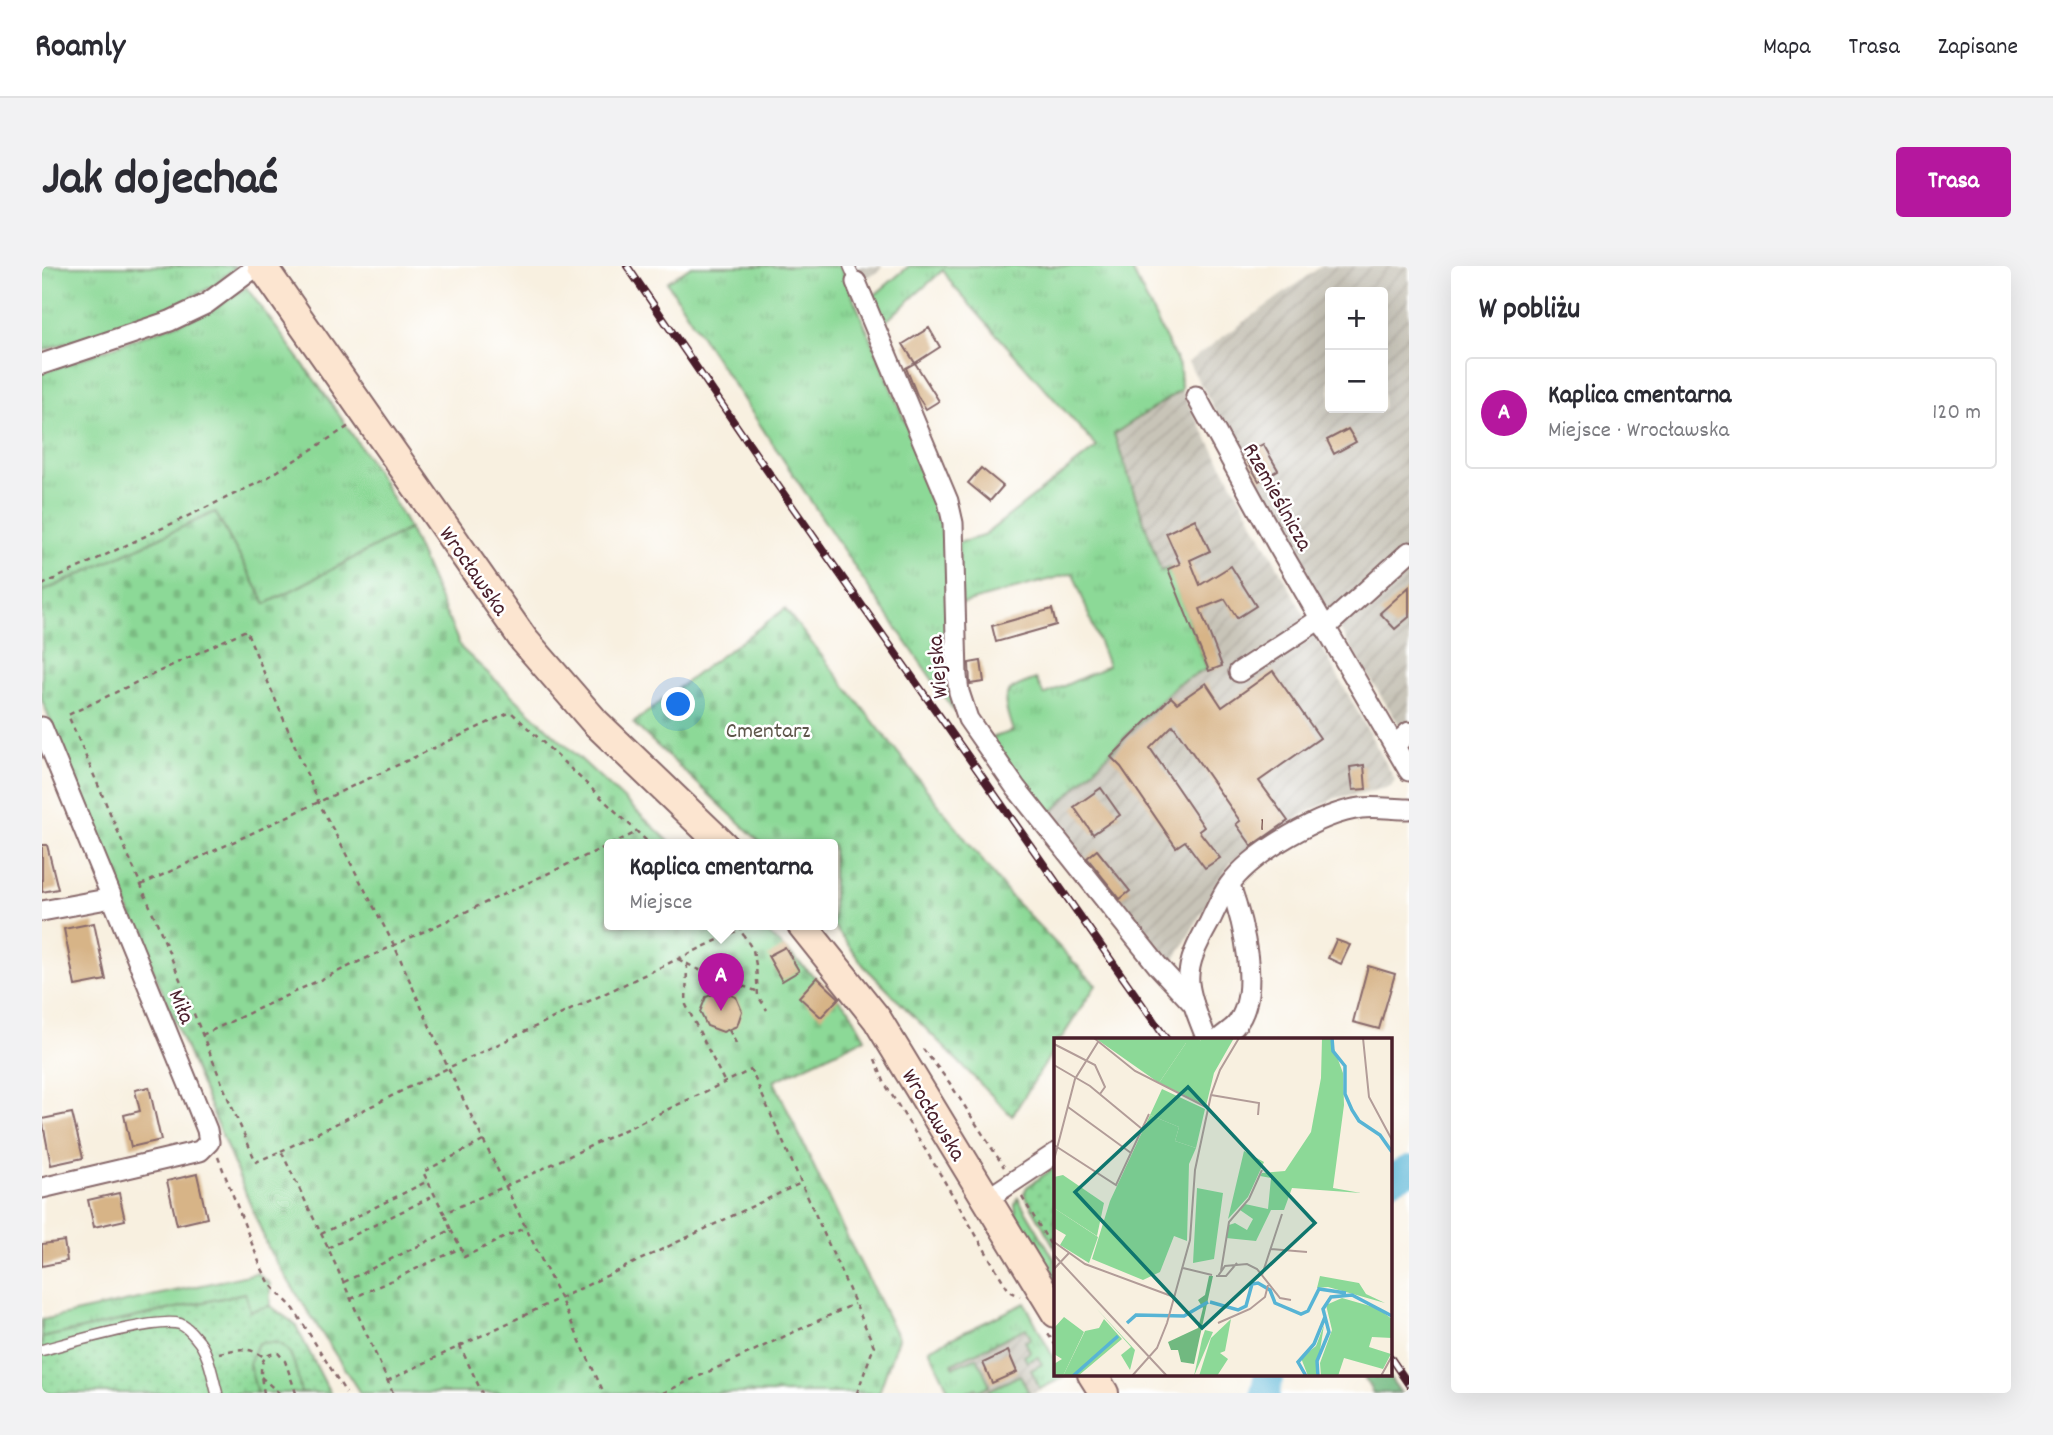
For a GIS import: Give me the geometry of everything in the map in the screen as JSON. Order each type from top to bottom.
[{"type":"main road","name":"Wrocławska","points":[[259,266],[524,640],[596,722],[717,839]]},
{"type":"main road","name":"Wrocławska","points":[[793,930],[877,1019],[987,1199],[1050,1320]]},
{"type":"street","points":[[42,364],[181,316],[221,294],[259,266]]},
{"type":"street","name":"Wiejska","points":[[852,274],[948,501],[953,523],[957,676],[968,719],[1045,827],[1158,967],[1194,1005]]},
{"type":"street","name":"Rzemieślnicza","points":[[1196,397],[1323,623],[1402,739],[1409,771]]},
{"type":"street","points":[[1239,672],[1323,623],[1409,552]]},
{"type":"street","name":"Miła","points":[[42,727],[207,1129],[209,1142]]},
{"type":"street","points":[[1206,1038],[1189,982],[1191,960],[1230,885],[1253,861],[1287,836],[1328,815],[1362,807],[1409,810]]},
{"type":"street","points":[[1220,1038],[1236,1025],[1244,1008],[1249,986],[1247,954],[1238,908],[1230,885]]},
{"type":"street","points":[[42,911],[112,898]]},
{"type":"street","points":[[42,1188],[200,1151],[209,1142]]},
{"type":"street","points":[[987,1199],[1054,1154]]},
{"type":"lane","points":[[42,1350],[165,1322],[181,1325],[198,1339],[217,1393]]},
{"type":"path","points":[[42,585],[262,481],[366,415]]},
{"type":"path","points":[[604,1393],[448,1068],[395,947],[319,803],[246,630],[68,715],[257,1161],[281,1151],[448,1068],[739,930]]},
{"type":"path","points":[[141,885],[511,712],[645,839]]},
{"type":"path","points":[[622,839],[637,832]]},
{"type":"path","points":[[202,1035],[604,848]]},
{"type":"path","points":[[742,930],[753,950],[758,996],[767,1010]]},
{"type":"path","points":[[678,959],[758,991]]},
{"type":"path","points":[[687,964],[686,1005],[725,1083]]},
{"type":"path","points":[[729,1030],[738,1046]]},
{"type":"path","points":[[873,1053],[879,1075],[1009,1291],[1027,1299]]},
{"type":"path","points":[[444,1213],[751,1070],[874,1346],[857,1393]]},
{"type":"path","points":[[483,1141],[423,1172],[464,1257],[526,1227]]},
{"type":"path","points":[[209,1142],[223,1168],[270,1284],[294,1309],[346,1393]]},
{"type":"path","points":[[281,1151],[393,1393]]},
{"type":"path","points":[[321,1234],[428,1181]]},
{"type":"path","points":[[387,1381],[801,1183]]},
{"type":"path","points":[[328,1248],[435,1195]]},
{"type":"path","points":[[344,1283],[451,1230]]},
{"type":"path","points":[[351,1299],[461,1248]]},
{"type":"path","points":[[663,1393],[855,1303]]},
{"type":"path","points":[[1050,1320],[1054,1341]]},
{"type":"path","points":[[460,1346],[482,1393]]},
{"type":"path","points":[[206,1356],[241,1349],[255,1351],[264,1357]]},
{"type":"path","points":[[264,1393],[261,1366],[264,1357],[278,1353],[285,1362],[296,1393]]},
{"type":"path","points":[[261,1377],[279,1393]]},
{"type":"shaded area","points":[[840,266],[882,266],[878,272],[849,286]]},
{"type":"shaded area","points":[[1322,266],[1409,266],[1409,721],[1401,728],[1323,603],[1188,362]]},
{"type":"shaded area","points":[[1181,390],[1395,780],[1391,787],[1336,798],[1304,814],[1260,846],[1252,846],[1231,862],[1170,968],[1046,818],[1177,684],[1207,669],[1168,567],[1161,572],[1114,434]]},
{"type":"shaded area","points":[[1025,1303],[1054,1359],[1054,1376],[1064,1377],[1032,1393],[950,1393],[929,1349]]},
{"type":"green space","points":[[42,266],[236,267],[215,285],[172,308],[42,351]]},
{"type":"green space","points":[[691,266],[840,266],[936,495],[945,527],[949,685],[954,711],[862,578],[667,282]]},
{"type":"green space","points":[[909,266],[1130,266],[1180,368],[1181,390],[1114,434],[1161,571],[1169,567],[1207,669],[1177,684],[1046,818],[988,739],[1013,731],[1005,703],[1009,692],[1015,688],[1036,679],[1044,695],[1108,666],[1073,573],[961,604],[958,543],[983,536],[1097,447],[954,287],[943,270],[883,324],[870,299]]},
{"type":"green space","points":[[246,287],[353,435],[409,529],[266,604],[215,512],[42,592],[42,373],[209,312]]},
{"type":"green space","points":[[215,512],[266,604],[409,529],[461,648],[667,839],[604,839],[604,930],[764,930],[849,1009],[865,1038],[774,1081],[840,1223],[898,1338],[879,1393],[360,1393],[270,1252],[42,700],[42,592]]},
{"type":"green space","name":"Cmentarz","points":[[785,609],[1011,897],[1096,985],[1062,1038],[1054,1038],[1054,1050],[1012,1116],[864,966],[837,930],[838,839],[757,839],[633,723]]},
{"type":"green space","points":[[1054,1168],[1054,1246],[1024,1193],[1027,1187]]},
{"type":"green space","points":[[1018,1198],[1054,1258],[1054,1285],[1017,1221],[1015,1205]]},
{"type":"green space","points":[[257,1273],[270,1284],[270,1306],[250,1311],[245,1293],[42,1338],[42,1320]]},
{"type":"green space","points":[[245,1293],[250,1311],[270,1306],[295,1324],[330,1393],[42,1393],[42,1338]]},
{"type":"green space","points":[[1025,1303],[1054,1359],[1054,1376],[1064,1377],[1040,1389],[1031,1370],[1042,1364],[1038,1357],[1027,1362],[1024,1356],[1030,1352],[1025,1341],[1031,1339],[1026,1328],[952,1364],[954,1367],[977,1357],[990,1385],[978,1391],[976,1388],[966,1393],[950,1393],[929,1349]]},
{"type":"green space","points":[[258,1343],[276,1343],[287,1350],[294,1364],[301,1393],[257,1393],[249,1364]]},
{"type":"green space","points":[[1020,1375],[1029,1393],[983,1393]]},
{"type":"green space","points":[[1363,1376],[1388,1376],[1401,1393],[1373,1393]]},
{"type":"building","points":[[929,328],[940,347],[915,363],[903,344]]},
{"type":"building","points":[[915,363],[939,401],[926,409],[906,368]]},
{"type":"building","points":[[1348,429],[1356,442],[1334,454],[1327,440]]},
{"type":"building","points":[[1263,444],[1278,470],[1259,481],[1244,455]]},
{"type":"building","points":[[981,468],[1003,486],[990,501],[968,483]]},
{"type":"building","points":[[1195,519],[1210,551],[1190,560],[1200,585],[1231,566],[1256,606],[1237,618],[1225,599],[1200,609],[1222,666],[1209,671],[1168,569],[1180,564],[1166,533]]},
{"type":"building","points":[[1409,587],[1409,617],[1395,629],[1380,613]]},
{"type":"building","points":[[1052,609],[1056,625],[996,642],[992,626]]},
{"type":"building","points":[[981,661],[984,682],[970,684],[969,663]]},
{"type":"building","points":[[1273,671],[1320,738],[1259,781],[1288,821],[1252,846],[1236,824],[1240,821],[1173,725],[1150,748],[1204,827],[1199,831],[1220,858],[1205,868],[1185,841],[1176,847],[1121,767],[1111,757],[1171,697],[1177,703],[1206,683],[1222,707]]},
{"type":"building","points":[[1364,765],[1366,789],[1353,790],[1350,767]]},
{"type":"building","points":[[1101,788],[1120,815],[1093,834],[1074,807]]},
{"type":"building","points":[[42,845],[47,845],[58,889],[42,892]]},
{"type":"building","points":[[1097,850],[1130,891],[1120,899],[1087,858]]},
{"type":"building","points":[[94,923],[106,980],[75,986],[64,929]]},
{"type":"building","points":[[1336,940],[1350,945],[1341,964],[1328,958]]},
{"type":"building","points":[[785,947],[799,971],[782,981],[768,956]]},
{"type":"building","points":[[1368,966],[1395,974],[1379,1029],[1353,1022]]},
{"type":"building","points":[[817,977],[839,998],[821,1017],[799,997]]},
{"type":"building","points":[[721,991],[736,997],[742,1011],[737,1026],[723,1032],[707,1026],[700,1012],[706,997]]},
{"type":"building","points":[[149,1087],[161,1140],[131,1147],[124,1115],[140,1111],[135,1090]]},
{"type":"building","points":[[72,1113],[83,1158],[51,1165],[42,1119]]},
{"type":"building","points":[[197,1174],[207,1218],[177,1225],[167,1181]]},
{"type":"building","points":[[119,1193],[125,1220],[94,1227],[88,1200]]},
{"type":"building","points":[[64,1241],[67,1261],[42,1266],[42,1244]]},
{"type":"building","points":[[1008,1351],[1017,1372],[992,1383],[983,1363]]},
{"type":"waterway","points":[[1392,1178],[1409,1170]]},
{"type":"waterway","points":[[1265,1393],[1269,1376]]},
{"type":"railway","points":[[627,266],[1166,1038]]},
{"type":"railway","points":[[1392,1360],[1409,1385]]},
{"type":"place","name":"Kaplica cmentarna","points":[[721,1011]]}]
